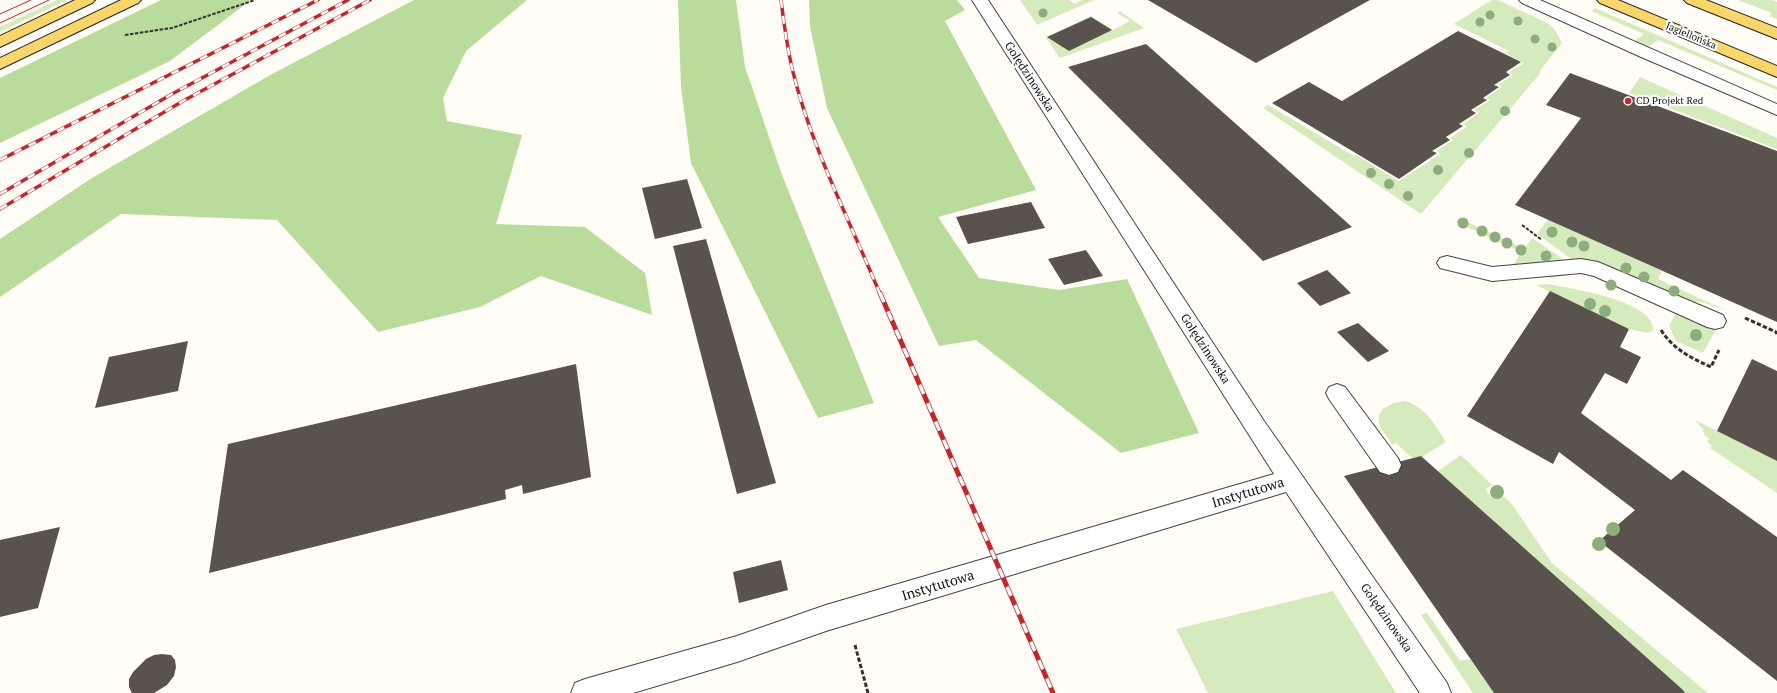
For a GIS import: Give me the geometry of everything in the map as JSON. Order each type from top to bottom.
[{"type":"main road","points":[[0,42],[87,0]]},
{"type":"main road","points":[[0,64],[133,0]]},
{"type":"main road","name":"Jagiellońska","points":[[1605,0],[1777,72]]},
{"type":"main road","points":[[1692,0],[1777,34]]},
{"type":"street","name":"Golędzinowska","points":[[980,0],[1291,480],[1434,688]]},
{"type":"street","points":[[1527,0],[1777,110]]},
{"type":"street","points":[[1448,263],[1492,274],[1581,266],[1598,269],[1715,321]]},
{"type":"street","points":[[1337,393],[1389,464]]},
{"type":"street","name":"Instytutowa","points":[[585,693],[737,649],[846,613],[1291,480]]},
{"type":"path","points":[[125,35],[172,28],[255,0]]},
{"type":"path","points":[[846,613],[868,693]]},
{"type":"green space","points":[[57,0],[67,0],[0,32],[0,27]]},
{"type":"green space","points":[[161,0],[251,0],[170,61],[0,143],[0,78]]},
{"type":"green space","points":[[414,0],[527,0],[466,51],[443,98],[447,121],[522,135],[496,224],[585,227],[645,273],[652,315],[541,276],[480,307],[378,332],[277,220],[121,214],[0,297],[0,239],[92,178],[272,74]]},
{"type":"green space","points":[[678,0],[736,0],[745,67],[782,175],[874,403],[818,418],[691,163],[681,87]]},
{"type":"green space","points":[[809,0],[957,0],[965,10],[945,21],[1036,190],[938,217],[979,278],[1059,290],[1127,279],[1199,433],[1121,453],[976,340],[939,346],[827,108],[810,26]]},
{"type":"green space","points":[[1020,0],[1069,0],[1075,4],[1083,0],[1094,0],[1037,25]]},
{"type":"green space","points":[[1492,0],[1498,0],[1549,24],[1555,30],[1562,43],[1542,68],[1538,76],[1421,214],[1263,108],[1268,105],[1399,181],[1440,154],[1436,151],[1453,140],[1450,138],[1467,127],[1463,124],[1479,113],[1474,110],[1490,100],[1486,98],[1502,87],[1498,85],[1513,75],[1509,72],[1524,63],[1505,53],[1509,51],[1454,24]]},
{"type":"green space","points":[[1738,0],[1771,0],[1777,2],[1777,19],[1769,16],[1772,13]]},
{"type":"green space","points":[[1595,8],[1777,87],[1777,90],[1658,40],[1648,47],[1635,41],[1644,34],[1591,11]]},
{"type":"green space","points":[[1120,11],[1144,28],[1060,58],[1040,29],[1046,37],[1091,16],[1113,30],[1130,21],[1117,13]]},
{"type":"green space","points":[[1640,77],[1777,138],[1777,149],[1629,93]]},
{"type":"green space","points":[[1459,218],[1524,249],[1532,238],[1563,259],[1579,273],[1552,278],[1514,269],[1516,265],[1514,264],[1521,252],[1456,222]]},
{"type":"green space","points":[[1548,219],[1662,271],[1658,279],[1727,311],[1705,303],[1688,301],[1581,266],[1537,234]]},
{"type":"green space","points":[[1547,284],[1591,293],[1627,304],[1641,312],[1650,321],[1653,331],[1647,333],[1629,329],[1536,285]]},
{"type":"green space","points":[[1677,311],[1716,329],[1703,353],[1676,341],[1669,326]]},
{"type":"green space","points":[[1406,401],[1425,412],[1446,442],[1422,457],[1412,458],[1396,443],[1393,445],[1383,432],[1379,423],[1380,413],[1383,409],[1391,404]]},
{"type":"green space","points":[[1697,421],[1777,461],[1777,493],[1710,448],[1712,446],[1707,441],[1710,439],[1704,435],[1705,433],[1702,431],[1704,430],[1696,422]]},
{"type":"green space","points":[[1461,455],[1492,485],[1486,489],[1492,497],[1502,498],[1503,496],[1511,503],[1552,563],[1708,693],[1685,693],[1438,471]]},
{"type":"green space","points":[[1333,591],[1396,693],[1208,693],[1176,629]]},
{"type":"green space","points":[[1427,613],[1460,661],[1470,659],[1494,693],[1473,693],[1421,615]]},
{"type":"building","points":[[1148,0],[1370,0],[1256,63]]},
{"type":"building","points":[[1091,17],[1112,30],[1069,51],[1047,37]]},
{"type":"building","points":[[1458,31],[1521,62],[1506,72],[1510,75],[1494,85],[1499,87],[1483,98],[1487,100],[1471,110],[1476,113],[1459,124],[1463,126],[1446,137],[1450,140],[1432,151],[1437,153],[1399,179],[1272,103],[1309,82],[1342,101]]},
{"type":"building","points":[[1146,44],[1352,227],[1263,261],[1068,67]]},
{"type":"building","points":[[1570,73],[1777,151],[1777,322],[1515,205],[1581,118],[1546,105]]},
{"type":"building","points":[[687,179],[702,228],[655,239],[642,188]]},
{"type":"building","points":[[1031,202],[1045,228],[968,244],[956,217]]},
{"type":"building","points":[[706,239],[776,483],[737,494],[673,246]]},
{"type":"building","points":[[1086,250],[1103,276],[1064,285],[1048,259]]},
{"type":"building","points":[[1327,270],[1351,293],[1320,306],[1297,283]]},
{"type":"building","points":[[1550,291],[1629,329],[1620,347],[1641,357],[1627,384],[1605,373],[1581,413],[1671,480],[1683,470],[1777,537],[1777,681],[1599,541],[1635,510],[1559,452],[1553,464],[1467,416]]},
{"type":"building","points":[[1358,323],[1389,351],[1368,362],[1337,332]]},
{"type":"building","points":[[188,341],[178,391],[95,408],[109,357]]},
{"type":"building","points":[[1752,359],[1777,371],[1777,461],[1717,431]]},
{"type":"building","points":[[576,364],[591,477],[523,494],[522,485],[505,490],[506,499],[209,573],[228,444]]},
{"type":"building","points":[[1421,456],[1685,693],[1494,693],[1344,476]]},
{"type":"building","points":[[60,527],[38,608],[0,617],[0,540]]},
{"type":"building","points":[[781,560],[788,590],[739,603],[733,572]]},
{"type":"building","points":[[154,655],[171,655],[175,660],[176,667],[174,676],[167,685],[154,693],[132,693],[129,687],[129,679],[133,672],[146,659]]},
{"type":"tram line","points":[[0,14],[31,0]]},
{"type":"tram line","points":[[0,23],[49,0]]},
{"type":"railway","points":[[0,160],[318,0]]},
{"type":"railway","points":[[0,194],[172,94],[348,0]]},
{"type":"railway","points":[[0,209],[183,101],[370,0]]},
{"type":"railway","points":[[781,0],[791,63],[810,129],[832,184],[880,294]]},
{"type":"railway","points":[[880,293],[1053,693]]},
{"type":"place","name":"CD Projekt Red","points":[[1628,101]]}]
